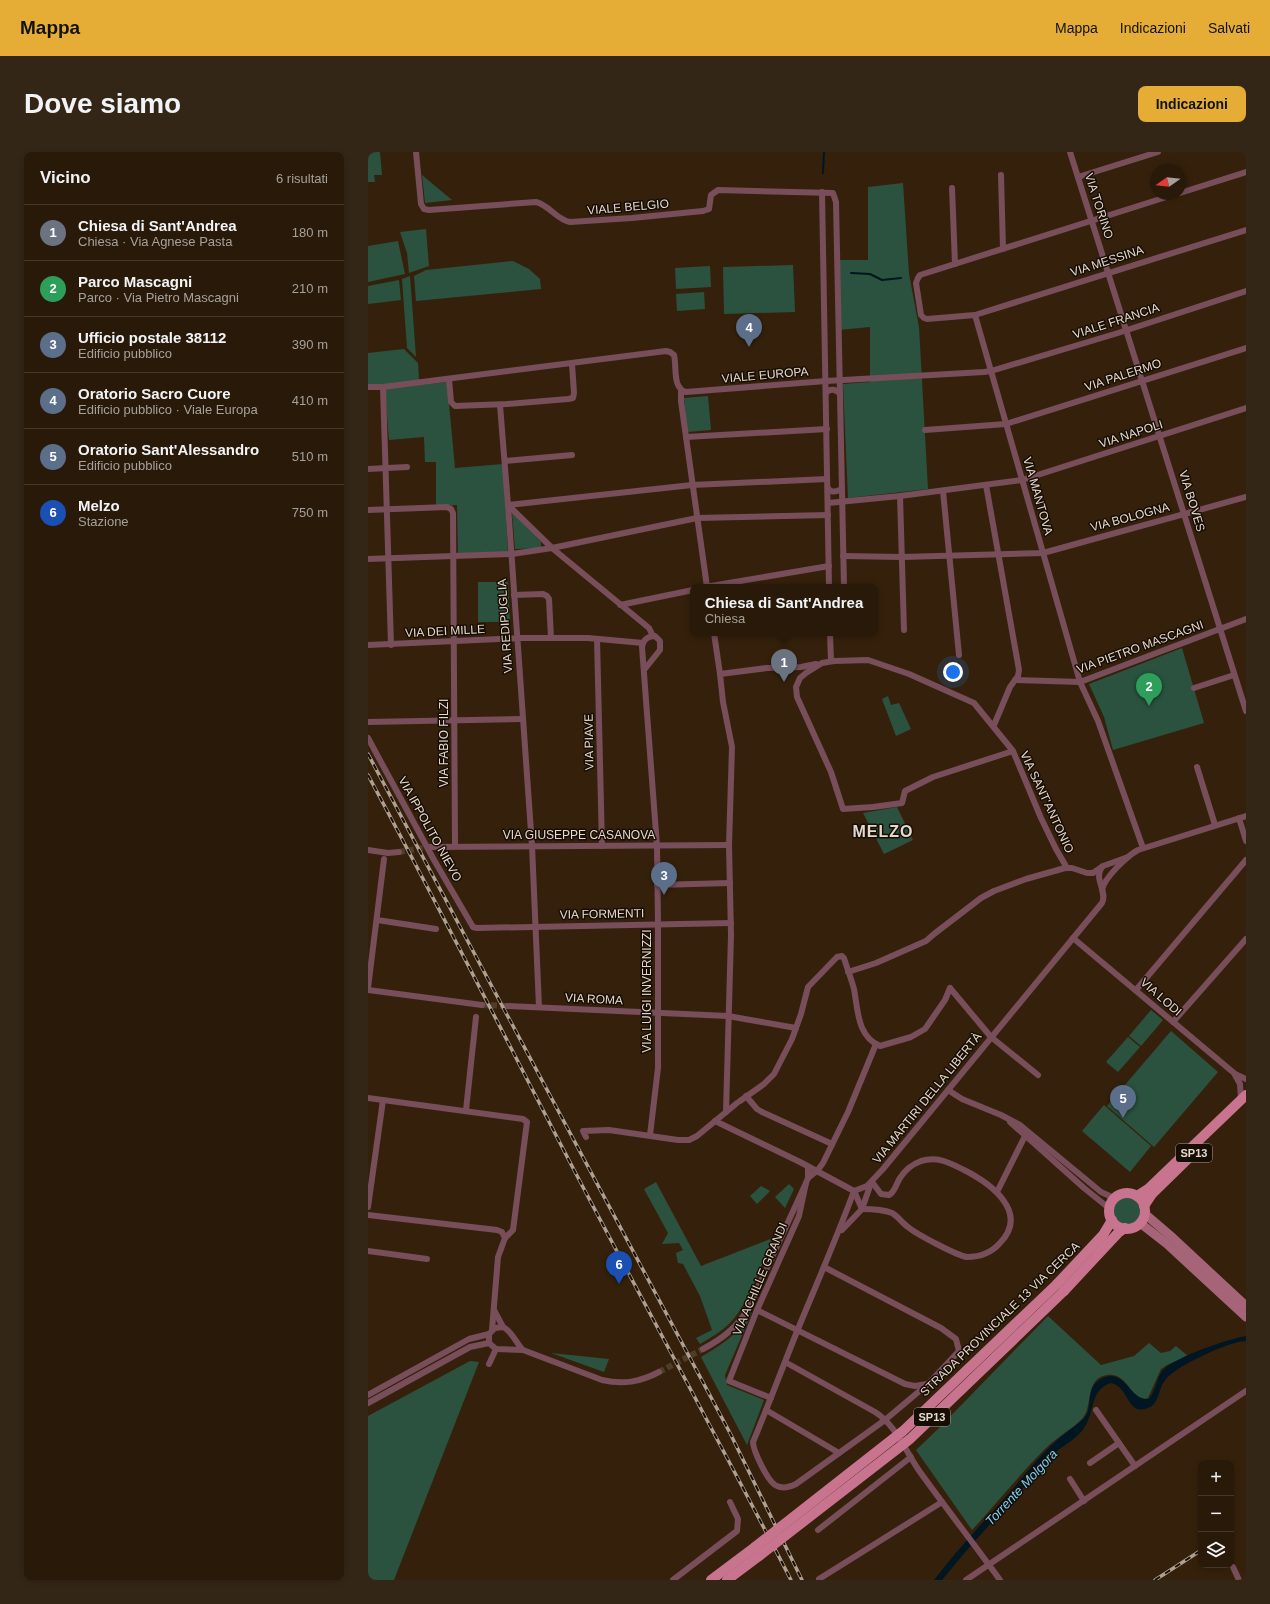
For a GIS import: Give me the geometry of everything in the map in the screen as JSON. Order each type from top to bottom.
[{"type":"main road","name":"SP13","points":[[1137,1196],[1148,1189],[1244,1099]]},
{"type":"main road","name":"SP13","points":[[1143,1214],[1152,1194],[1244,1099]]},
{"type":"main road","points":[[1125,1228],[1116,1225],[1112,1220],[1110,1209],[1114,1198],[1126,1193],[1137,1196],[1143,1214]]},
{"type":"main road","name":"STRADA PROVINCIALE 13 VIA CERCA","points":[[727,1580],[757,1551],[903,1431],[1118,1233],[1125,1228],[1135,1227],[1143,1214]]},
{"type":"main road","name":"STRADA PROVINCIALE 13 VIA CERCA","points":[[1061,1287],[1103,1235],[1112,1220]]},
{"type":"main road","name":"STRADA PROVINCIALE 13 VIA CERCA","points":[[711,1580],[757,1551]]},
{"type":"street","name":"VIALE BELGIO","points":[[416,152],[421,204],[427,210],[471,208],[536,202],[543,205],[563,220],[570,222],[705,211],[710,207],[713,193],[720,190],[822,192]]},
{"type":"street","name":"VIA TORINO","points":[[1070,152],[1142,380]]},
{"type":"street","points":[[1078,177],[1158,152]]},
{"type":"street","points":[[1186,191],[1246,172]]},
{"type":"street","points":[[1001,175],[1003,249]]},
{"type":"street","points":[[952,188],[954,264],[1157,200]]},
{"type":"street","points":[[829,584],[822,192],[831,192],[835,194],[836,202],[844,584]]},
{"type":"street","name":"VIA MESSINA","points":[[954,264],[920,275],[918,278],[916,282],[921,315],[924,318],[975,315],[1108,272],[1246,230]]},
{"type":"street","name":"VIALE FRANCIA","points":[[991,371],[1126,330],[1246,291]]},
{"type":"street","name":"VIA MANTOVA","points":[[975,315],[1080,682],[1098,721],[1143,848]]},
{"type":"street","name":"VIA PALERMO","points":[[925,430],[1006,424],[1246,348]]},
{"type":"street","points":[[368,387],[383,387],[667,351],[672,353],[680,390],[706,584]]},
{"type":"street","points":[[449,379],[451,401],[454,406],[500,405],[571,398],[574,393],[572,364]]},
{"type":"street","name":"VIALE EUROPA","points":[[680,390],[687,392],[840,380],[963,374],[991,371]]},
{"type":"street","name":"VIA BOVES","points":[[1142,380],[1246,711]]},
{"type":"street","points":[[383,387],[391,644]]},
{"type":"street","points":[[826,393],[835,390],[840,394]]},
{"type":"street","name":"VIA REDIPUGLIA","points":[[500,405],[532,846],[539,1007]]},
{"type":"street","name":"VIA NAPOLI","points":[[828,503],[943,491],[1022,480],[1246,408]]},
{"type":"street","points":[[686,437],[827,429]]},
{"type":"street","points":[[505,461],[572,455]]},
{"type":"street","points":[[368,469],[407,467]]},
{"type":"street","points":[[508,505],[692,485],[828,479]]},
{"type":"street","points":[[986,485],[1019,670],[1018,676],[1010,687],[994,726]]},
{"type":"street","points":[[828,488],[832,492],[842,489]]},
{"type":"street","points":[[943,491],[959,655]]},
{"type":"street","points":[[900,496],[904,630]]},
{"type":"street","name":"VIA BOLOGNA","points":[[843,556],[902,557],[1043,552],[1246,497]]},
{"type":"street","points":[[508,505],[552,548],[649,628],[654,636],[657,637],[660,641],[660,650],[644,670]]},
{"type":"street","name":"VIA FABIO FILZI","points":[[386,509],[446,507],[451,509],[453,513],[455,844]]},
{"type":"street","points":[[368,510],[386,509]]},
{"type":"street","points":[[368,559],[512,554],[552,548],[697,518],[828,515]]},
{"type":"street","points":[[724,584],[829,566]]},
{"type":"street","points":[[620,605],[690,591]]},
{"type":"street","points":[[514,595],[543,594],[547,596],[549,599],[550,638]]},
{"type":"street","name":"VIA PIETRO MASCAGNI","points":[[1015,680],[1080,682],[1246,619]]},
{"type":"street","points":[[643,643],[649,637],[654,636]]},
{"type":"street","points":[[714,636],[723,702],[732,743],[729,845],[731,923],[726,1112]]},
{"type":"street","points":[[830,636],[830,661]]},
{"type":"street","name":"VIA DEI MILLE","points":[[368,646],[517,638],[597,639],[643,643]]},
{"type":"street","name":"VIA PIAVE","points":[[597,639],[602,846]]},
{"type":"street","name":"VIA LUIGI INVERNIZZI","points":[[643,643],[657,846],[658,885],[658,1073],[650,1135]]},
{"type":"street","points":[[720,674],[767,668],[804,667],[830,661],[870,660],[909,674],[974,703],[1013,751]]},
{"type":"street","name":"VIA SANT'ANTONIO","points":[[819,664],[800,678],[796,692],[831,772],[843,809],[900,803],[903,801],[905,791],[933,777],[1013,751],[1041,818],[1057,852],[1067,868]]},
{"type":"street","points":[[1194,688],[1234,675]]},
{"type":"street","points":[[368,722],[522,719]]},
{"type":"street","name":"VIA IPPOLITO NIEVO","points":[[368,738],[470,924],[475,928]]},
{"type":"street","points":[[1197,766],[1215,826]]},
{"type":"street","points":[[848,972],[876,963],[926,941],[990,893],[1026,879],[1067,868],[1088,874],[1095,872],[1103,866],[1128,857],[1143,848],[1246,816]]},
{"type":"street","points":[[1239,818],[1246,841]]},
{"type":"street","name":"VIA GIUSEPPE CASANOVA","points":[[430,847],[729,845]]},
{"type":"street","points":[[368,850],[388,853],[399,852]]},
{"type":"street","points":[[1102,890],[1110,875],[1128,857]]},
{"type":"street","points":[[384,859],[368,989],[482,1005]]},
{"type":"street","points":[[1136,990],[1246,860]]},
{"type":"street","points":[[1103,866],[1100,873],[1102,876],[1107,877],[1110,875]]},
{"type":"street","points":[[1103,866],[1108,866],[1111,868],[1112,872],[1110,875]]},
{"type":"street","points":[[1102,890],[1099,875],[1103,866]]},
{"type":"street","points":[[658,885],[730,883]]},
{"type":"street","name":"VIA MARTIRI DELLA LIBERTÀ","points":[[854,1191],[864,1188],[872,1182],[1103,902],[1102,890]]},
{"type":"street","points":[[376,920],[436,929]]},
{"type":"street","name":"VIA FORMENTI","points":[[475,928],[731,923]]},
{"type":"street","name":"VIA LODI","points":[[1073,938],[1234,1073],[1246,1079]]},
{"type":"street","points":[[1173,1022],[1246,939]]},
{"type":"street","points":[[586,1137],[583,1132],[598,1130],[650,1135],[678,1140],[690,1140],[697,1136],[738,1102],[764,1084],[774,1074],[786,1053],[810,985],[837,957],[842,956],[848,972],[862,1026],[868,1037],[876,1044],[884,1046],[921,1032],[942,1006],[950,988],[991,1037],[1038,1075]]},
{"type":"street","name":"VIA ROMA","points":[[507,1006],[728,1016],[796,1028]]},
{"type":"street","points":[[466,1110],[476,1016]]},
{"type":"street","points":[[807,1180],[817,1172],[823,1164],[853,1100],[876,1044]]},
{"type":"street","points":[[1234,1073],[1240,1084],[1244,1099]]},
{"type":"street","points":[[948,1090],[962,1099],[1020,1125],[1027,1134],[1088,1192],[1110,1209]]},
{"type":"street","points":[[746,1096],[762,1112],[832,1144]]},
{"type":"street","points":[[368,1098],[466,1110],[524,1120],[527,1124],[524,1136],[513,1230],[505,1238],[498,1257],[494,1310],[489,1343]]},
{"type":"street","points":[[368,1207],[383,1100]]},
{"type":"street","points":[[715,1121],[854,1191],[862,1209]]},
{"type":"street","points":[[1027,1134],[1106,1195],[1114,1198]]},
{"type":"street","points":[[997,1192],[1027,1134]]},
{"type":"street","points":[[862,1209],[880,1209],[892,1214],[910,1229],[939,1245],[967,1257],[976,1256],[991,1251],[1005,1238],[1008,1232],[1010,1222],[1008,1212],[1005,1202],[997,1192],[985,1181],[948,1162],[937,1159],[925,1160],[911,1166],[902,1175],[893,1192],[889,1196],[881,1194],[872,1182]]},
{"type":"street","points":[[703,1350],[731,1332],[748,1309],[807,1180],[808,1167]]},
{"type":"street","name":"VIA ACHILLE GRANDI","points":[[772,1398],[729,1381],[757,1310],[799,1216],[807,1180]]},
{"type":"street","points":[[836,1240],[848,1222],[862,1209],[872,1182]]},
{"type":"street","points":[[1088,1192],[1098,1189]]},
{"type":"street","points":[[824,1267],[941,1328],[953,1336],[958,1344],[959,1353],[929,1384],[885,1420],[790,1487],[779,1487],[771,1482],[754,1449],[753,1442],[772,1398],[798,1329],[824,1267],[836,1240],[854,1191]]},
{"type":"street","points":[[1143,1214],[1173,1238],[1246,1306]]},
{"type":"street","points":[[1143,1214],[1167,1244],[1246,1317]]},
{"type":"street","points":[[368,1215],[497,1230],[502,1232],[505,1238]]},
{"type":"street","points":[[368,1251],[427,1259]]},
{"type":"street","points":[[494,1310],[503,1327],[510,1332],[523,1350]]},
{"type":"street","points":[[757,1310],[798,1329],[905,1384],[915,1386],[929,1384]]},
{"type":"street","points":[[368,1395],[469,1339],[490,1332],[495,1328],[503,1327]]},
{"type":"street","points":[[489,1364],[499,1350],[510,1344],[511,1335]]},
{"type":"street","points":[[368,1403],[470,1347],[489,1343],[499,1350],[523,1350],[611,1382],[633,1382],[643,1380],[659,1372]]},
{"type":"street","points":[[785,1362],[875,1412],[885,1420],[907,1448],[911,1457],[942,1502],[1000,1580]]},
{"type":"street","points":[[966,1580],[1246,1391]]},
{"type":"street","points":[[766,1410],[839,1453]]},
{"type":"street","points":[[1096,1410],[1135,1466]]},
{"type":"street","points":[[1090,1463],[1119,1443]]},
{"type":"street","points":[[818,1530],[911,1457]]},
{"type":"street","points":[[1070,1479],[1084,1501]]},
{"type":"street","points":[[672,1580],[736,1531],[739,1524],[738,1519],[730,1502]]},
{"type":"street","points":[[820,1579],[942,1502]]},
{"type":"street","points":[[1233,1568],[1239,1580]]},
{"type":"green space","points":[[368,152],[380,152],[382,175],[374,175],[375,182],[368,182]]},
{"type":"green space","points":[[422,175],[452,200],[425,203]]},
{"type":"green space","points":[[903,183],[909,274],[919,327],[928,489],[848,498],[843,384],[870,382],[870,327],[839,330],[837,260],[868,260],[868,187]]},
{"type":"green space","points":[[426,229],[429,266],[409,273],[407,253],[400,232]]},
{"type":"green space","points":[[398,241],[405,274],[368,282],[368,246]]},
{"type":"green space","points":[[513,261],[529,269],[540,279],[541,289],[416,301],[414,276],[426,270]]},
{"type":"green space","points":[[793,265],[795,312],[724,314],[723,267]]},
{"type":"green space","points":[[710,266],[711,287],[676,289],[675,268]]},
{"type":"green space","points":[[410,276],[416,357],[407,348],[402,279]]},
{"type":"green space","points":[[399,280],[401,300],[368,304],[368,286]]},
{"type":"green space","points":[[704,292],[705,309],[677,311],[676,294]]},
{"type":"green space","points":[[404,349],[418,363],[419,381],[384,385],[368,384],[368,353]]},
{"type":"green space","points":[[447,382],[455,468],[503,464],[508,552],[458,554],[457,505],[436,506],[436,462],[425,462],[424,437],[389,440],[385,389]]},
{"type":"green space","points":[[708,396],[711,430],[687,432],[684,398]]},
{"type":"green space","points":[[512,512],[541,542],[541,548],[515,549]]},
{"type":"green space","points":[[478,582],[508,582],[510,622],[478,622]]},
{"type":"green space","points":[[1182,648],[1204,723],[1113,750],[1104,717],[1089,684]]},
{"type":"green space","points":[[888,696],[891,705],[899,703],[911,729],[896,736],[882,699]]},
{"type":"green space","points":[[897,807],[913,840],[884,854],[863,813]]},
{"type":"green space","points":[[1151,1010],[1163,1020],[1141,1046],[1129,1036]]},
{"type":"green space","points":[[1171,1031],[1218,1072],[1154,1147],[1107,1106]]},
{"type":"green space","points":[[1128,1037],[1140,1047],[1118,1072],[1106,1062]]},
{"type":"green space","points":[[1104,1105],[1151,1146],[1130,1172],[1082,1131]]},
{"type":"green space","points":[[656,1182],[701,1266],[773,1238],[749,1294],[737,1315],[723,1329],[700,1344],[696,1338],[712,1330],[700,1296],[683,1264],[678,1263],[676,1253],[683,1250],[679,1243],[662,1244],[668,1233],[644,1189]]},
{"type":"green space","points":[[789,1184],[794,1189],[785,1208],[775,1197]]},
{"type":"green space","points":[[761,1186],[770,1191],[757,1204],[750,1196]]},
{"type":"green space","points":[[1127,1195],[1138,1199],[1142,1210],[1138,1221],[1127,1225],[1116,1221],[1112,1210],[1116,1199]]},
{"type":"green space","points":[[752,1312],[725,1375],[727,1385],[764,1400],[747,1445],[701,1357],[730,1338],[747,1320]]},
{"type":"green space","points":[[1048,1316],[1101,1365],[1134,1356],[1149,1343],[1161,1353],[1170,1351],[1176,1346],[1188,1356],[1161,1369],[1148,1398],[1142,1400],[1138,1399],[1124,1381],[1115,1375],[1103,1376],[1097,1379],[1091,1389],[1087,1408],[1082,1419],[1046,1448],[972,1530],[916,1450]]},
{"type":"green space","points":[[551,1353],[609,1359],[604,1372]]},
{"type":"green space","points":[[470,1361],[479,1362],[394,1580],[370,1580],[368,1576],[368,1416]]},
{"type":"water","name":"Torrente Molgora","points":[[1246,1336],[1246,1341],[1228,1345],[1191,1361],[1180,1368],[1166,1379],[1162,1385],[1157,1400],[1148,1408],[1135,1408],[1122,1390],[1116,1385],[1111,1383],[1104,1386],[1095,1397],[1089,1419],[1081,1432],[1051,1457],[979,1536],[942,1580],[934,1580],[1042,1454],[1084,1418],[1089,1408],[1091,1391],[1098,1381],[1105,1377],[1112,1376],[1118,1378],[1137,1395],[1148,1399],[1152,1394],[1161,1373],[1169,1365],[1202,1349]]},
{"type":"waterway","points":[[823,173],[824,152]]},
{"type":"waterway","points":[[851,273],[870,274],[882,280],[901,278]]},
{"type":"tunnel","points":[[399,852],[429,847]]},
{"type":"tunnel","points":[[482,1005],[507,1006]]},
{"type":"tunnel","points":[[659,1372],[703,1349]]},
{"type":"railway","points":[[368,754],[730,1433],[802,1580]]},
{"type":"railway","points":[[368,775],[446,922],[600,1220],[791,1580]]},
{"type":"railway","points":[[1155,1580],[1198,1552]]},
{"type":"place","name":"Oratorio Sacro Cuore","points":[[749,347]]},
{"type":"place","name":"Chiesa di Sant'Andrea","points":[[784,682]]},
{"type":"place","name":"Parco Mascagni","points":[[1149,706]]},
{"type":"place","name":"Ufficio postale 38112","points":[[664,895]]},
{"type":"place","name":"Oratorio Sant'Alessandro","points":[[1123,1118]]},
{"type":"place","name":"Melzo","points":[[619,1284]]},
{"type":"district","name":"MELZO","points":[[883,831]]}]
